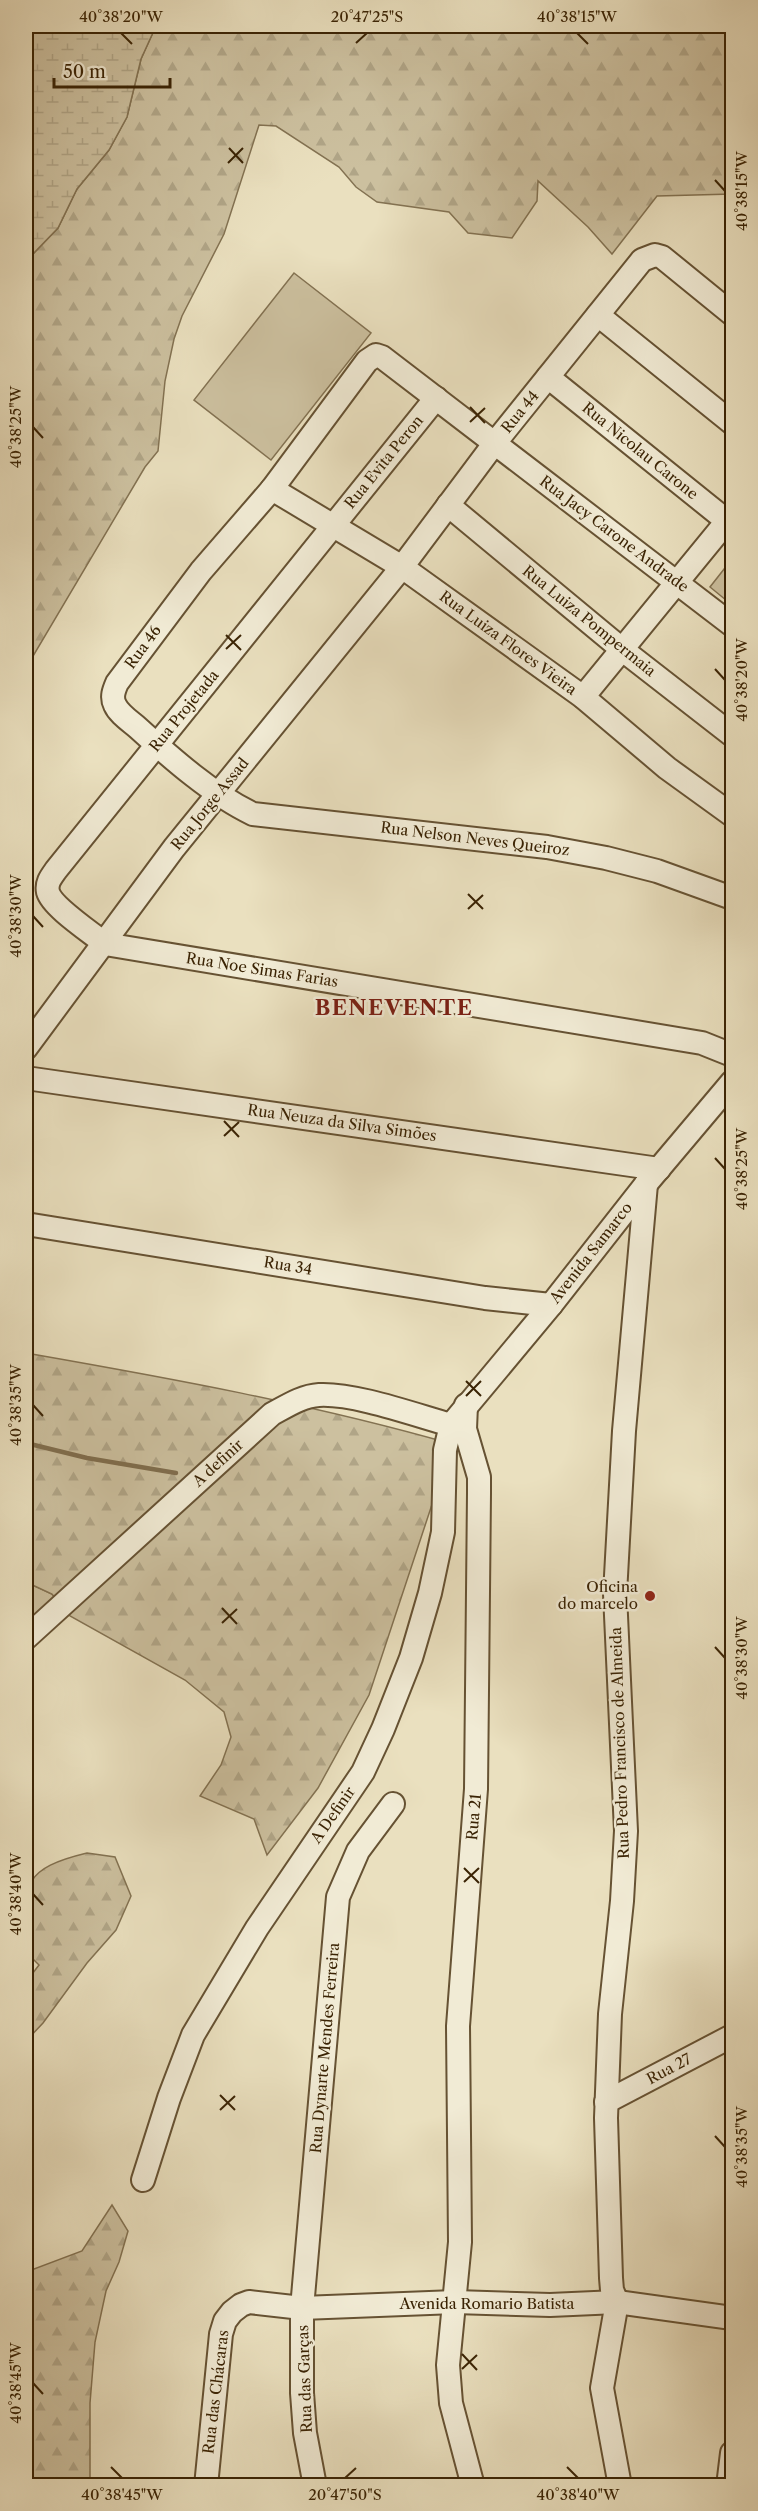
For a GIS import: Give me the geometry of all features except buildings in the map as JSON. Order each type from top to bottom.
[{"type":"street","name":"Rua 44","points":[[402,567],[494,444],[642,260],[655,255],[662,257],[732,314]]},
{"type":"street","points":[[598,315],[732,423]]},
{"type":"street","name":"Rua Jacy Carone Andrade","points":[[272,489],[371,357],[382,357],[732,625]]},
{"type":"street","name":"Rua Nicolau Carone","points":[[548,376],[731,520]]},
{"type":"street","name":"Rua Evita Peron","points":[[333,526],[436,398]]},
{"type":"street","name":"Rua Luiza Flores Vieira","points":[[272,489],[402,567],[584,697],[667,768],[732,815]]},
{"type":"street","name":"Rua 46","points":[[218,793],[121,713],[114,704],[112,693],[124,673],[194,580],[272,489]]},
{"type":"street","name":"Rua Luiza Pompermaia","points":[[448,505],[624,651],[732,735]]},
{"type":"street","points":[[584,697],[731,520]]},
{"type":"street","name":"Rua Projetada","points":[[105,944],[53,901],[48,891],[49,880],[333,526]]},
{"type":"street","name":"Rua Jorge Assad","points":[[26,1048],[174,848],[402,567]]},
{"type":"street","name":"Rua Nelson Neves Queiroz","points":[[218,793],[242,809],[266,816],[548,847],[606,858],[657,872],[732,898]]},
{"type":"street","name":"Rua Noe Simas Farias","points":[[105,944],[702,1043],[732,1055]]},
{"type":"street","name":"Rua Neuza da Silva Simões","points":[[26,1078],[652,1176]]},
{"type":"street","name":"Avenida Samarco","points":[[451,1425],[551,1305],[652,1176],[730,1093]]},
{"type":"street","name":"Rua Pedro Francisco de Almeida","points":[[617,2302],[610,2278],[606,2102],[610,2014],[622,1901],[626,1831],[615,1594],[624,1431],[652,1176]]},
{"type":"street","name":"Rua 34","points":[[26,1224],[485,1298],[551,1305]]},
{"type":"street","name":"A definir","points":[[26,1638],[272,1414],[297,1400],[318,1395],[342,1396],[451,1425]]},
{"type":"street","name":"Rua 21","points":[[466,1405],[465,1430],[479,1485],[477,1778],[458,2026],[461,2201],[448,2383],[451,2403],[473,2486]]},
{"type":"street","name":"A Definir","points":[[143,2180],[169,2098],[193,2035],[257,1928],[363,1772],[411,1658],[430,1593],[443,1532],[445,1449],[451,1425]]},
{"type":"street","name":"Rua Dynarte Mendes Ferreira","points":[[302,2308],[338,1897],[358,1851],[393,1804]]},
{"type":"street","name":"Rua 27","points":[[606,2102],[732,2036]]},
{"type":"street","name":"Avenida Romario Batista","points":[[240,2305],[249,2302],[302,2308],[455,2302],[550,2305],[617,2302],[732,2318]]},
{"type":"street","points":[[617,2302],[602,2388],[620,2486]]},
{"type":"street","name":"Rua das Chácaras","points":[[206,2486],[221,2334],[225,2321],[240,2305]]},
{"type":"street","name":"Rua das Garças","points":[[302,2308],[304,2413],[315,2486]]},
{"type":"street","points":[[728,2486],[732,2453]]},
{"type":"green space","points":[[26,26],[156,26],[141,59],[127,117],[109,150],[77,189],[58,228],[33,254],[26,267]]},
{"type":"green space","points":[[156,26],[732,26],[732,194],[657,196],[612,254],[588,227],[538,181],[537,201],[512,238],[468,233],[449,212],[377,202],[356,187],[339,167],[276,126],[259,125],[224,234],[182,316],[174,339],[165,381],[158,451],[145,467],[26,668],[26,267],[33,254],[58,228],[77,189],[109,150],[127,117],[141,59]]},
{"type":"green space","points":[[294,273],[371,333],[271,460],[194,400]]},
{"type":"green space","points":[[732,559],[732,605],[710,587]]},
{"type":"green space","points":[[26,1353],[293,1404],[452,1444],[369,1695],[318,1788],[267,1855],[254,1819],[200,1796],[221,1765],[231,1737],[224,1712],[185,1680],[70,1616],[52,1594],[26,1582]]},
{"type":"green space","points":[[26,1582],[52,1594],[65,1610],[26,1642]]},
{"type":"green space","points":[[87,1853],[115,1857],[131,1896],[116,1930],[87,1963],[43,2023],[26,2041],[26,1982],[39,1965],[26,1952],[25,1912],[29,1885],[36,1875],[47,1867]]},
{"type":"green space","points":[[112,2205],[128,2231],[119,2262],[106,2291],[95,2342],[90,2403],[90,2485],[29,2485],[26,2437],[26,2272],[82,2251]]},
{"type":"waterway","points":[[26,1443],[87,1458],[176,1473]]},
{"type":"place","name":"Oficina do marcelo","points":[[650,1596]]},
{"type":"district","name":"BENEVENTE","points":[[394,1008]]}]
